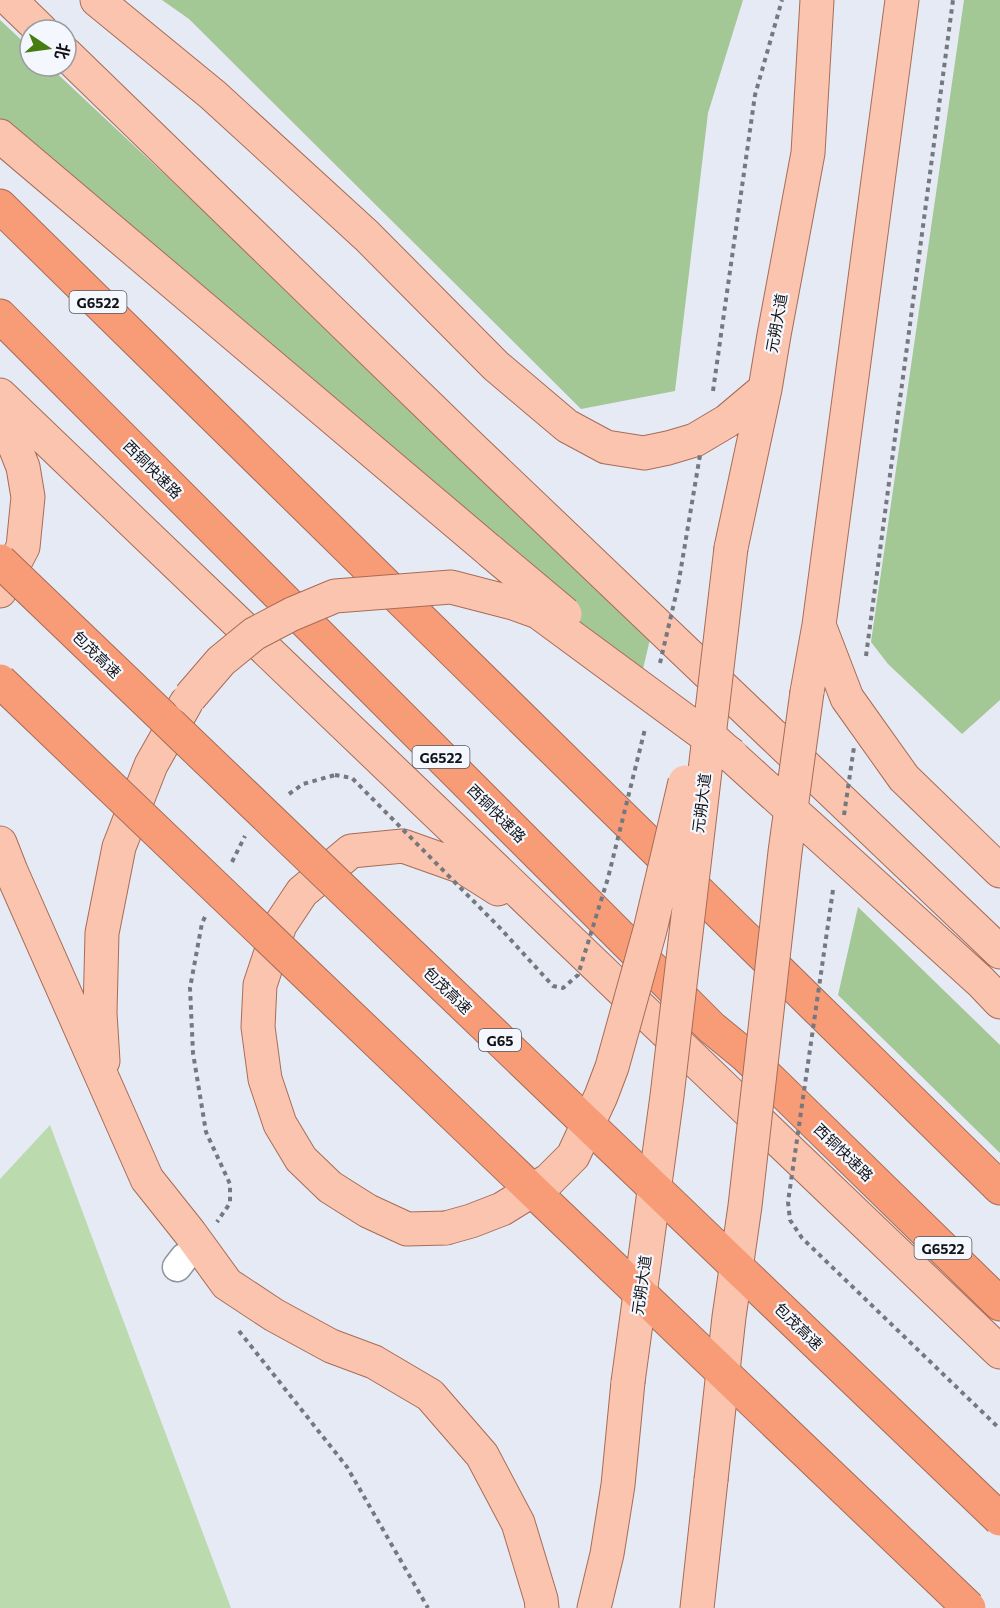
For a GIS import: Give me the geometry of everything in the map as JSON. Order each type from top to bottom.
[{"type":"highway","name":"G6522","points":[[0,206],[1000,1188]]},
{"type":"highway","name":"西铜快速路","points":[[0,316],[712,1028],[745,1055],[1000,1304]]},
{"type":"highway","name":"包茂高速","points":[[0,561],[1000,1519]]},
{"type":"highway","points":[[0,681],[969,1608]]},
{"type":"main road","points":[[10,0],[29,18]]},
{"type":"main road","points":[[97,0],[213,95],[366,236],[496,366],[567,426],[606,447],[644,453],[695,440],[702,445],[765,389]]},
{"type":"main road","name":"元朔大道","points":[[594,1608],[607,1554],[618,1485],[628,1383],[667,1096],[731,548],[765,389],[808,153],[817,0]]},
{"type":"main road","points":[[697,1608],[729,1317],[745,1206],[785,852],[807,692],[819,625],[902,0]]},
{"type":"main road","points":[[78,66],[480,455],[1000,952]]},
{"type":"main road","points":[[0,136],[732,755],[991,992],[1000,1009]]},
{"type":"main road","points":[[0,395],[1000,1352]]},
{"type":"main road","points":[[0,409],[23,467],[28,497],[23,547],[0,591]]},
{"type":"main road","points":[[552,924],[465,868],[403,846],[351,851],[302,892],[280,925],[260,985],[258,1027],[265,1079],[280,1124],[302,1159],[330,1187],[368,1211],[407,1229],[446,1228],[502,1209],[549,1180],[573,1156],[602,1096],[650,930],[683,792],[731,548]]},
{"type":"main road","points":[[104,1080],[100,1013],[102,933],[119,847],[152,765],[190,697],[221,661],[254,634],[292,614],[335,596],[451,587],[513,603],[538,612],[732,755]]},
{"type":"main road","points":[[819,625],[848,698],[904,778],[1000,871]]},
{"type":"main road","points":[[0,843],[147,1179],[227,1284],[274,1315],[331,1346],[374,1362],[430,1395],[482,1455],[518,1523],[542,1608]]},
{"type":"main road","points":[[702,1567],[711,1608]]},
{"type":"path","points":[[660,665],[678,586],[712,394],[754,95],[782,0]]},
{"type":"path","points":[[865,663],[953,0]]},
{"type":"path","points":[[844,817],[858,713]]},
{"type":"path","points":[[285,797],[303,784],[335,775],[352,778],[500,928],[553,986],[563,988],[578,975],[608,878],[647,721]]},
{"type":"path","points":[[227,870],[249,832]]},
{"type":"path","points":[[834,887],[789,1202],[790,1220],[802,1238],[1000,1429]]},
{"type":"path","points":[[207,912],[202,923],[190,988],[193,1053],[206,1132],[230,1184],[230,1203],[216,1224]]},
{"type":"green space","points":[[162,0],[743,0],[708,113],[675,391],[581,409],[189,19]]},
{"type":"green space","points":[[964,0],[1000,0],[1000,700],[962,734],[888,664],[871,642]]},
{"type":"green space","points":[[0,20],[18,37],[18,78],[62,78],[652,631],[642,673],[403,490],[0,127]]},
{"type":"green space","points":[[858,907],[1000,1045],[1000,1153],[838,995]]},
{"type":"green space","points":[[50,1125],[231,1608],[0,1608],[0,1179]]}]
